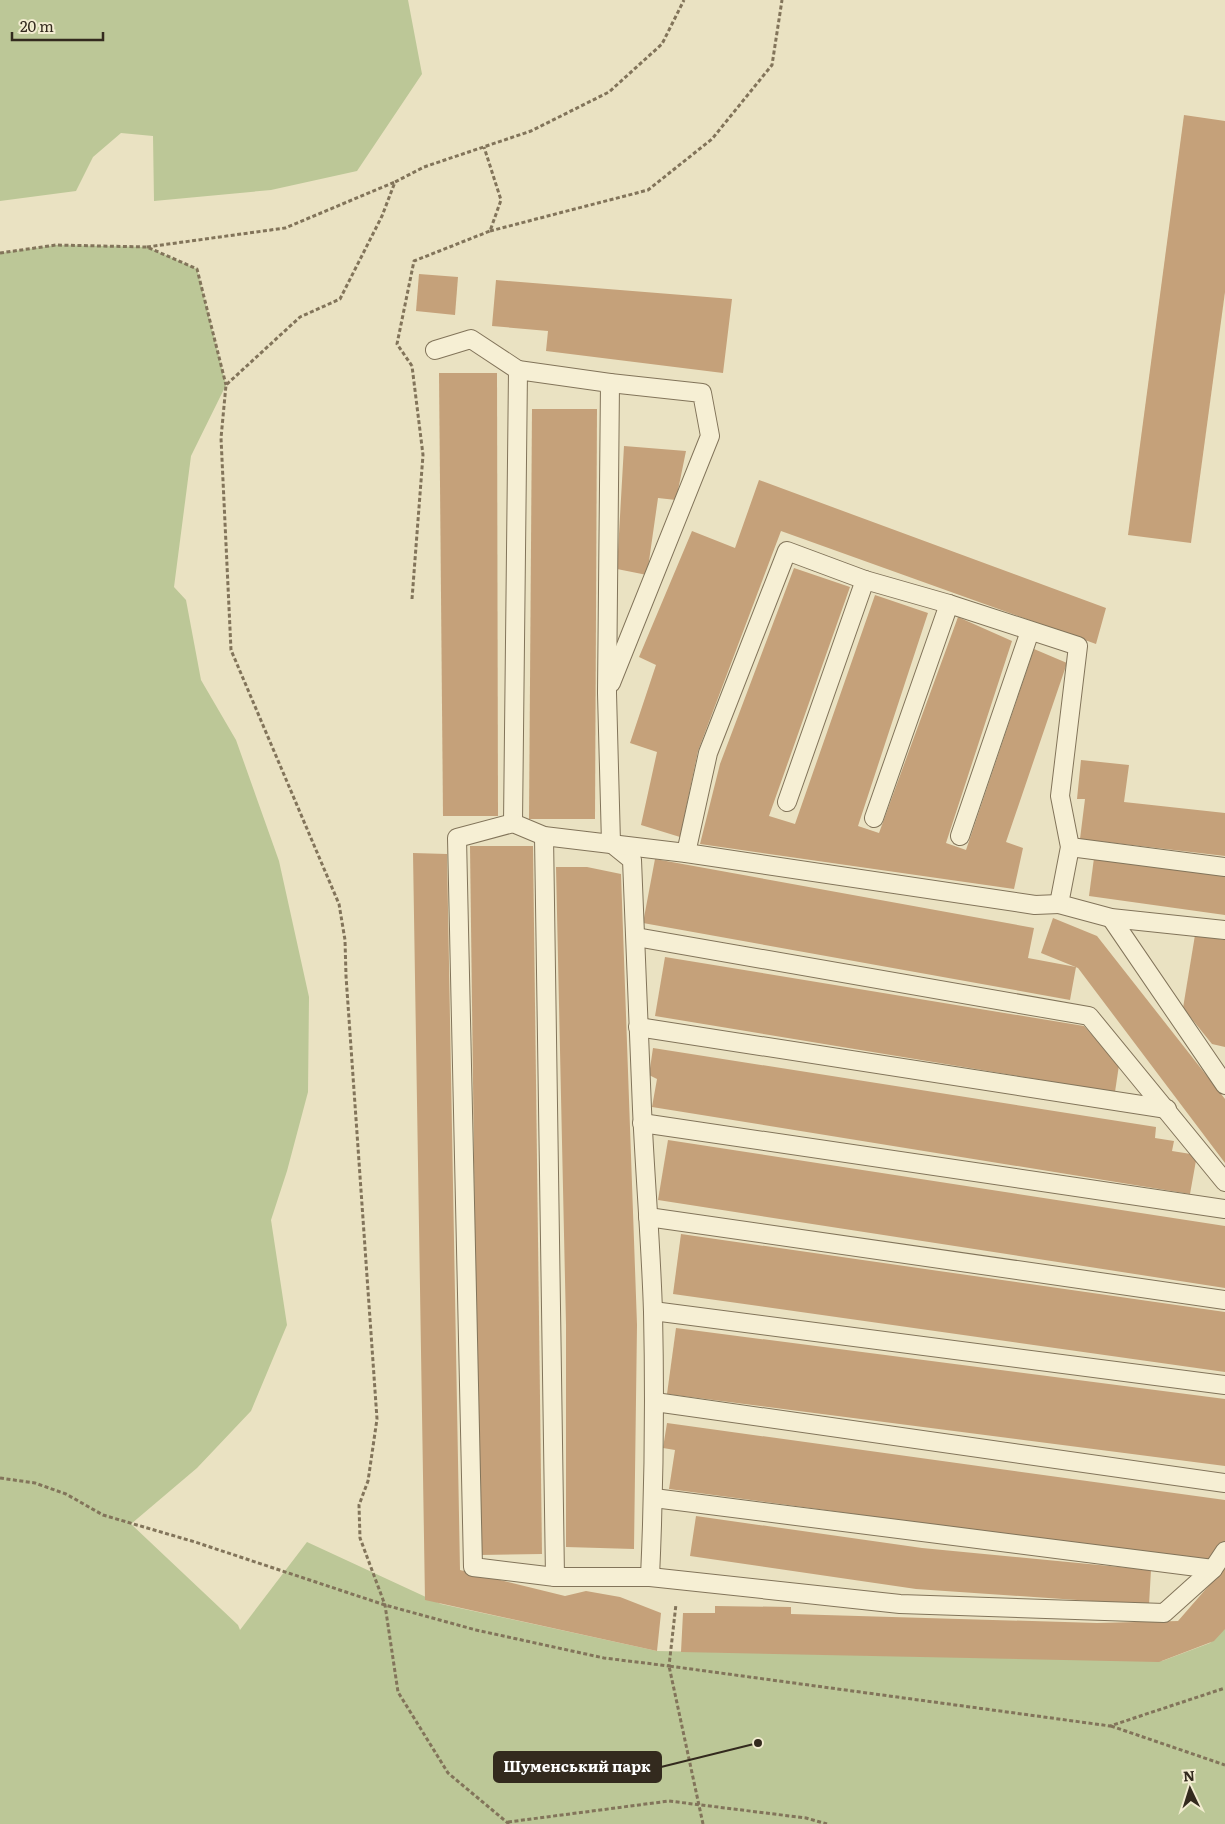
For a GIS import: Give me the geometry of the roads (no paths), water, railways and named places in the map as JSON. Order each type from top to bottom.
[{"type":"lane","points":[[435,350],[471,339],[518,370],[702,393],[710,436],[607,693]]},
{"type":"lane","points":[[513,823],[518,370]]},
{"type":"lane","points":[[610,383],[607,693],[611,843],[632,860],[642,1123],[653,1311],[655,1402],[654,1498],[650,1576]]},
{"type":"lane","points":[[686,853],[708,753],[787,551],[865,580],[949,604],[1078,646],[1060,796],[1070,847],[1060,904]]},
{"type":"lane","points":[[787,802],[865,580]]},
{"type":"lane","points":[[874,818],[949,604]]},
{"type":"lane","points":[[960,836],[1030,631]]},
{"type":"lane","points":[[1225,930],[1111,918],[1060,904],[1035,905],[686,853],[544,836],[513,823],[456,838],[473,1566],[555,1577],[650,1576],[900,1604],[1164,1613],[1213,1569],[1225,1552]]},
{"type":"lane","points":[[544,836],[555,1577]]},
{"type":"lane","points":[[1070,847],[1225,867]]},
{"type":"lane","points":[[1111,918],[1225,1085]]},
{"type":"lane","points":[[636,937],[1089,1016],[1225,1182]]},
{"type":"lane","points":[[638,1027],[1167,1109]]},
{"type":"lane","points":[[642,1123],[1225,1209]]},
{"type":"lane","points":[[648,1217],[1225,1300]]},
{"type":"lane","points":[[653,1311],[1225,1385]]},
{"type":"lane","points":[[655,1402],[1225,1484]]},
{"type":"lane","points":[[654,1498],[1213,1569]]},
{"type":"place","name":"Шуменський парк","points":[[758,1743]]}]
